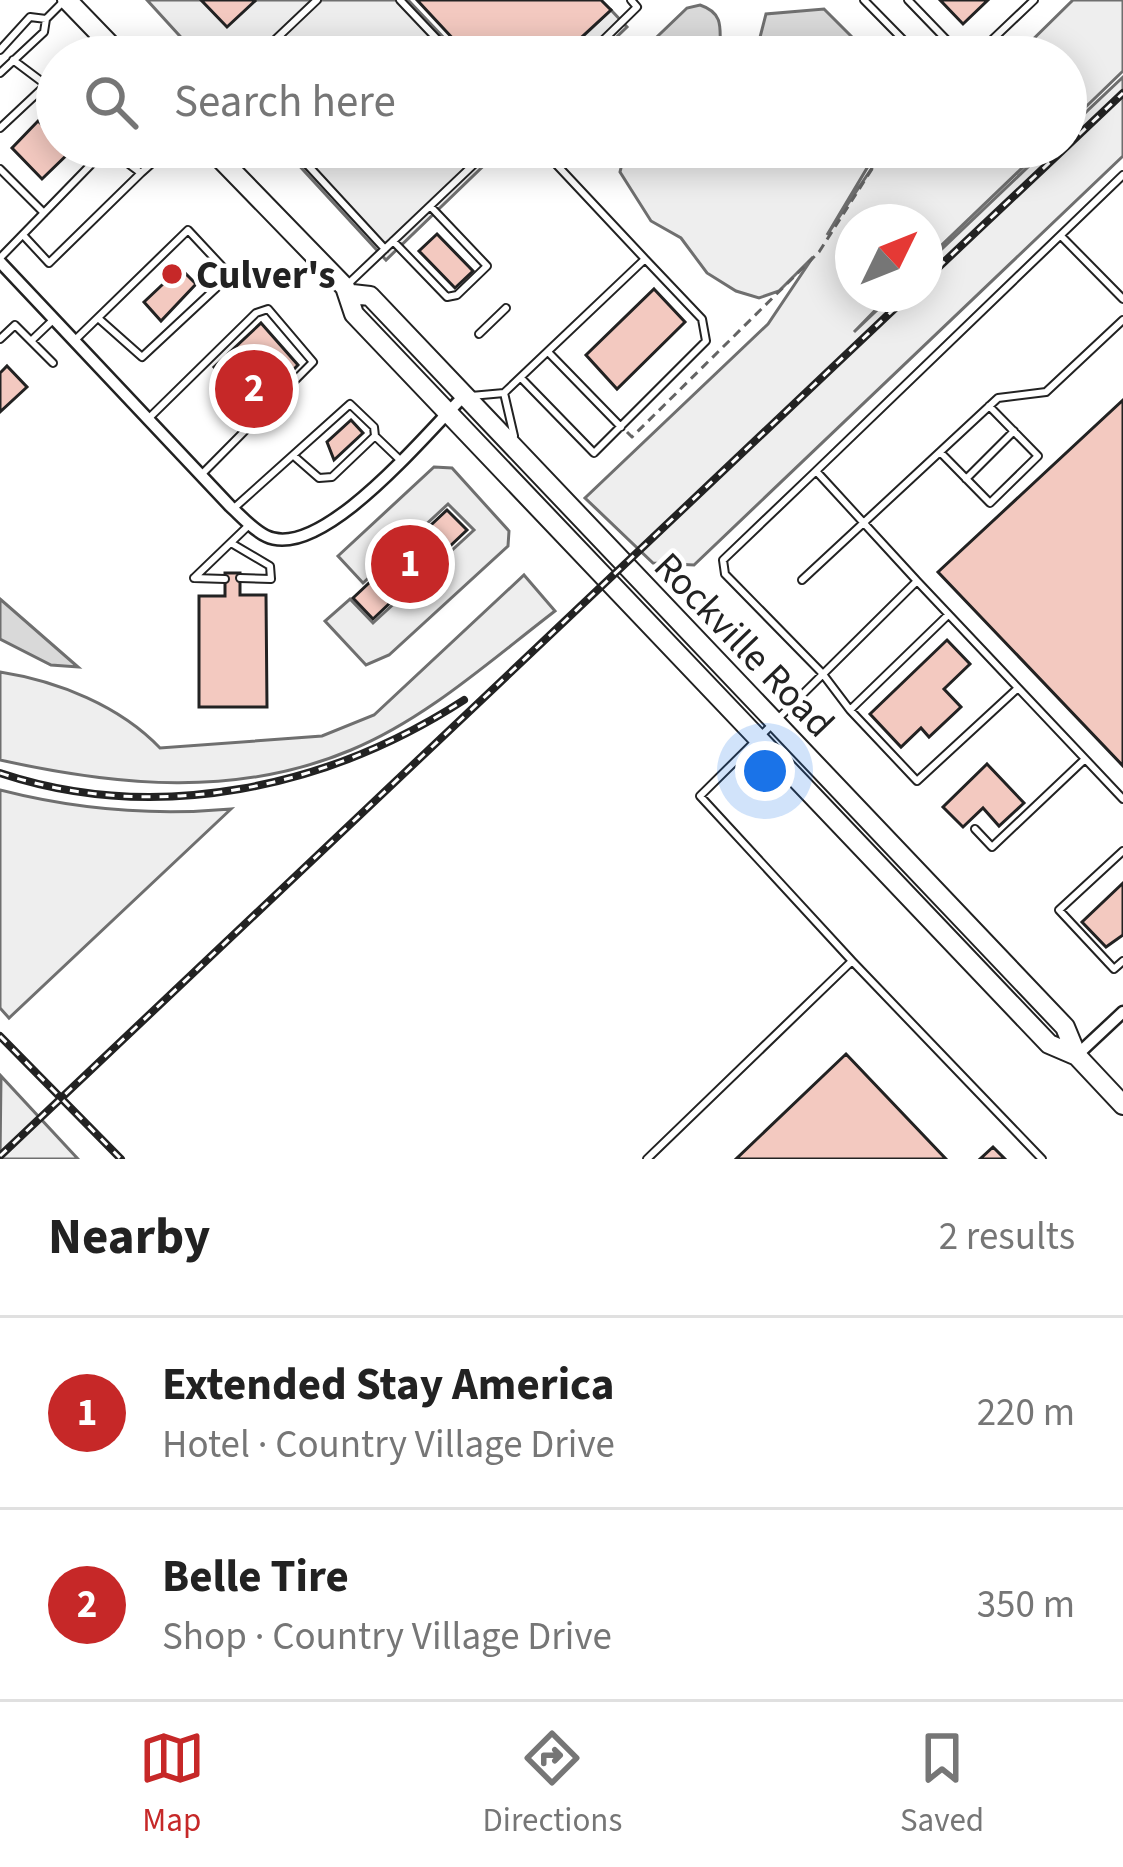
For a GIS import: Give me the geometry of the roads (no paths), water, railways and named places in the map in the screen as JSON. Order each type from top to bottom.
[{"type":"main road","points":[[66,0],[101,36]]},
{"type":"main road","name":"Rockville Road","points":[[230,168],[348,290],[354,314],[447,413],[1049,1044],[1076,1056],[1123,1105]]},
{"type":"main road","name":"Rockville Road","points":[[348,290],[370,296],[1065,1027],[1076,1056]]},
{"type":"street","points":[[0,260],[200,475],[268,538],[315,535],[338,520],[464,396]]},
{"type":"street","points":[[1076,1056],[1123,1012]]},
{"type":"lane","points":[[40,36],[46,19],[66,0]]},
{"type":"lane","points":[[279,36],[317,0]]},
{"type":"lane","points":[[400,0],[434,36]]},
{"type":"lane","points":[[607,36],[637,7],[631,0]]},
{"type":"lane","points":[[864,0],[899,36]]},
{"type":"lane","points":[[908,0],[943,36]]},
{"type":"lane","points":[[996,36],[1034,0]]},
{"type":"lane","points":[[1,47],[30,17],[46,19]]},
{"type":"lane","points":[[0,73],[36,39]]},
{"type":"lane","points":[[13,60],[36,77]]},
{"type":"lane","points":[[0,128],[36,94]]},
{"type":"lane","points":[[0,260],[90,168]]},
{"type":"lane","points":[[135,168],[141,173]]},
{"type":"lane","points":[[23,235],[49,263],[147,168]]},
{"type":"lane","points":[[240,168],[251,189]]},
{"type":"lane","points":[[310,168],[385,249]]},
{"type":"lane","points":[[348,290],[470,168]]},
{"type":"lane","points":[[521,378],[594,453],[702,348],[708,334],[702,319],[560,168]]},
{"type":"lane","points":[[0,169],[45,214]]},
{"type":"lane","points":[[1018,688],[917,781],[822,673],[725,574],[723,560],[1123,176]]},
{"type":"lane","points":[[1112,186],[1123,197]]},
{"type":"lane","points":[[393,241],[447,297],[457,296],[487,266],[430,206]]},
{"type":"lane","points":[[74,340],[188,230],[230,275],[142,358],[98,318]]},
{"type":"lane","points":[[1061,236],[1123,299]]},
{"type":"lane","points":[[464,396],[504,393],[645,260]]},
{"type":"lane","points":[[479,334],[506,308]]},
{"type":"lane","points":[[148,419],[262,309],[268,309],[298,340],[312,356],[310,368],[200,475]]},
{"type":"lane","points":[[31,341],[54,319]]},
{"type":"lane","points":[[802,580],[998,398],[1046,392],[1123,320]]},
{"type":"lane","points":[[0,339],[15,325],[53,363]]},
{"type":"lane","points":[[549,352],[621,427]]},
{"type":"lane","points":[[504,393],[521,456]]},
{"type":"lane","points":[[233,509],[350,404],[363,412],[375,436],[399,459]]},
{"type":"lane","points":[[940,452],[990,503],[1006,488],[1038,456],[989,406]]},
{"type":"lane","points":[[966,479],[1014,431]]},
{"type":"lane","points":[[295,457],[320,478],[332,477],[375,436]]},
{"type":"lane","points":[[816,471],[1123,799]]},
{"type":"lane","points":[[225,579],[194,578],[251,524]]},
{"type":"lane","points":[[231,542],[270,566],[271,579],[240,578]]},
{"type":"lane","points":[[917,581],[700,796],[1042,1159]]},
{"type":"lane","points":[[850,710],[948,615]]},
{"type":"lane","points":[[975,829],[992,847],[1085,759]]},
{"type":"lane","points":[[1123,850],[1059,910],[1114,969],[1123,961]]},
{"type":"lane","points":[[647,1159],[852,961]]},
{"type":"railway","points":[[1087,127],[1123,93]]},
{"type":"railway","points":[[943,263],[1044,168]]},
{"type":"railway","points":[[0,1156],[891,312]]},
{"type":"railway","points":[[0,773],[59,788],[120,796],[240,789],[356,756],[464,700]]},
{"type":"railway","points":[[0,1036],[121,1159]]},
{"type":"place","name":"Culver's","points":[[172,274]]},
{"type":"place","name":"Belle Tire","points":[[254,389]]},
{"type":"place","name":"Extended Stay America","points":[[410,564]]}]
